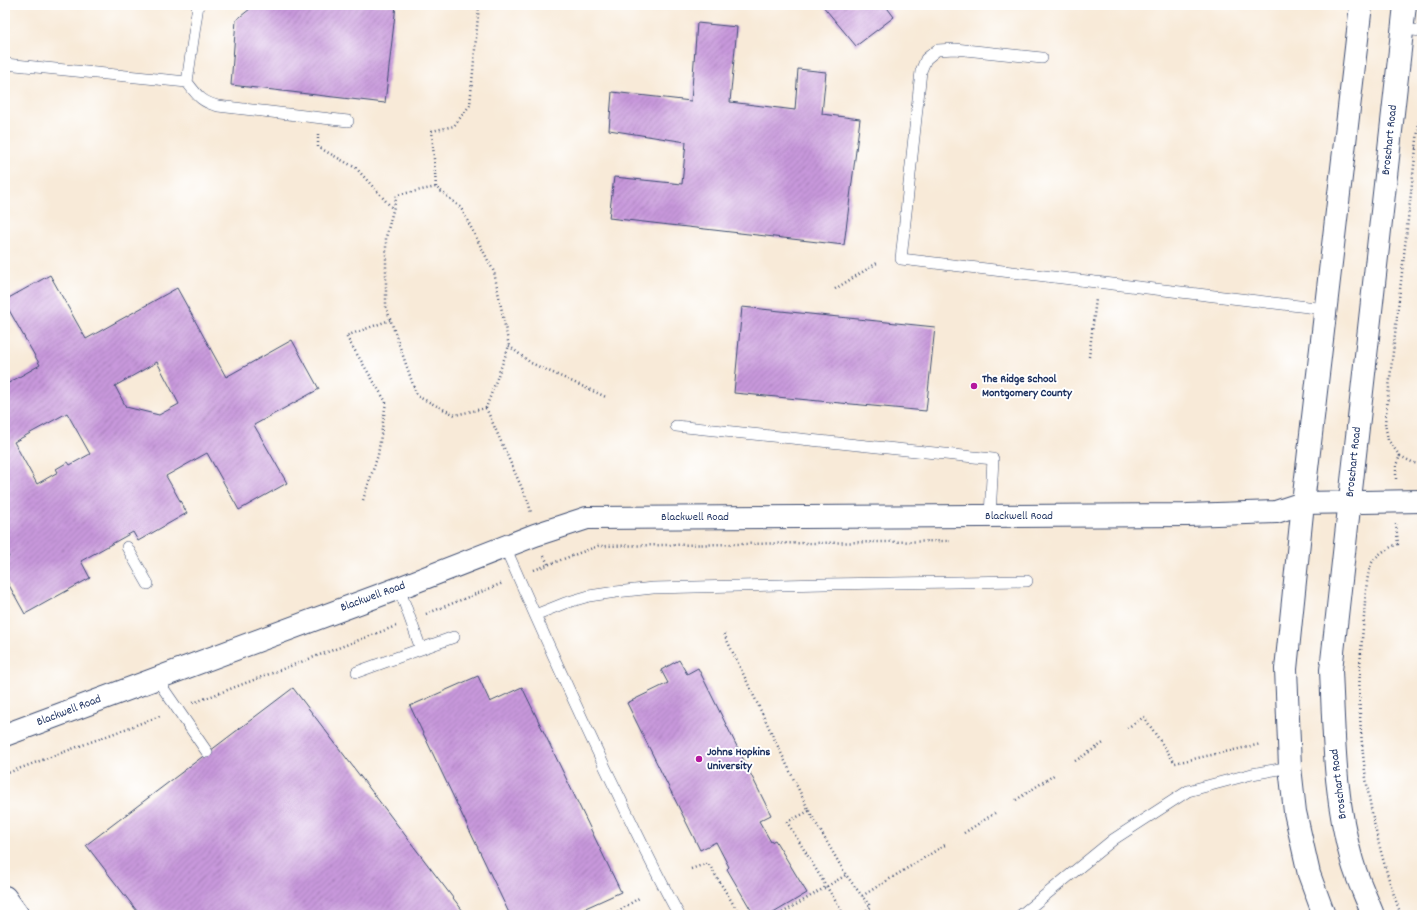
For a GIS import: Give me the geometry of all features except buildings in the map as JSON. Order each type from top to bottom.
[{"type":"street","points":[[1324,915],[1308,874],[1295,812],[1290,767],[1286,669],[1303,503],[1361,5]]},
{"type":"street","name":"Broschart Road","points":[[1372,915],[1352,861],[1340,805],[1335,763],[1331,670],[1349,503],[1412,30],[1405,5]]},
{"type":"street","name":"Blackwell Road","points":[[5,735],[399,588],[535,535],[587,518],[1187,515],[1276,512],[1303,503],[1422,501]]},
{"type":"street","points":[[5,897],[18,915]]},
{"type":"lane","points":[[198,5],[187,82],[199,98],[207,103],[218,106],[348,121]]},
{"type":"lane","points":[[1042,58],[955,49],[937,50],[926,60],[921,71],[901,259],[1325,309]]},
{"type":"lane","points":[[5,64],[187,82]]},
{"type":"lane","points":[[676,426],[993,459],[990,516]]},
{"type":"lane","points":[[127,547],[148,584]]},
{"type":"lane","points":[[505,547],[535,616],[599,754],[662,884],[679,915]]},
{"type":"lane","points":[[535,616],[566,603],[589,596],[653,588],[1027,581]]},
{"type":"lane","points":[[399,588],[421,649]]},
{"type":"lane","points":[[357,672],[454,637]]},
{"type":"lane","points":[[156,678],[207,752]]},
{"type":"lane","points":[[1021,915],[1114,839],[1188,790],[1252,774],[1290,767]]},
{"type":"path","points":[[479,5],[470,105],[454,126],[432,131],[436,187],[461,208],[494,272],[510,346],[486,408],[529,504],[535,535],[548,564]]},
{"type":"path","points":[[319,118],[318,146],[356,168],[393,210]]},
{"type":"path","points":[[1416,148],[1422,148]]},
{"type":"path","points":[[436,187],[396,195],[386,237],[386,307],[417,396],[455,415],[486,408]]},
{"type":"path","points":[[835,289],[878,263]]},
{"type":"path","points":[[1089,357],[1098,282]]},
{"type":"path","points":[[363,500],[378,456],[386,402],[346,336],[390,320]]},
{"type":"path","points":[[510,346],[532,363],[606,397]]},
{"type":"path","points":[[1400,456],[1414,463],[1422,464]]},
{"type":"path","points":[[531,572],[548,564],[598,546],[955,541]]},
{"type":"path","points":[[426,614],[502,584]]},
{"type":"path","points":[[198,701],[392,627]]},
{"type":"path","points":[[724,634],[809,811],[846,876],[871,907],[860,915]]},
{"type":"path","points":[[5,774],[159,716]]},
{"type":"path","points":[[1127,728],[1144,717],[1175,763],[1261,744]]},
{"type":"path","points":[[1075,761],[1105,742]]},
{"type":"path","points":[[1016,800],[1054,775]]},
{"type":"path","points":[[809,811],[787,822],[844,915]]},
{"type":"path","points":[[964,833],[995,813]]},
{"type":"path","points":[[862,896],[945,845]]},
{"type":"path","points":[[691,869],[708,863],[740,915]]},
{"type":"path","points":[[781,914],[846,876]]},
{"type":"path","points":[[615,915],[617,912],[639,898]]},
{"type":"path","points":[[836,915],[842,912]]},
{"type":"place","name":"The Ridge School Montgomery County","points":[[974,386]]},
{"type":"place","name":"Johns Hopkins University","points":[[699,759]]}]
